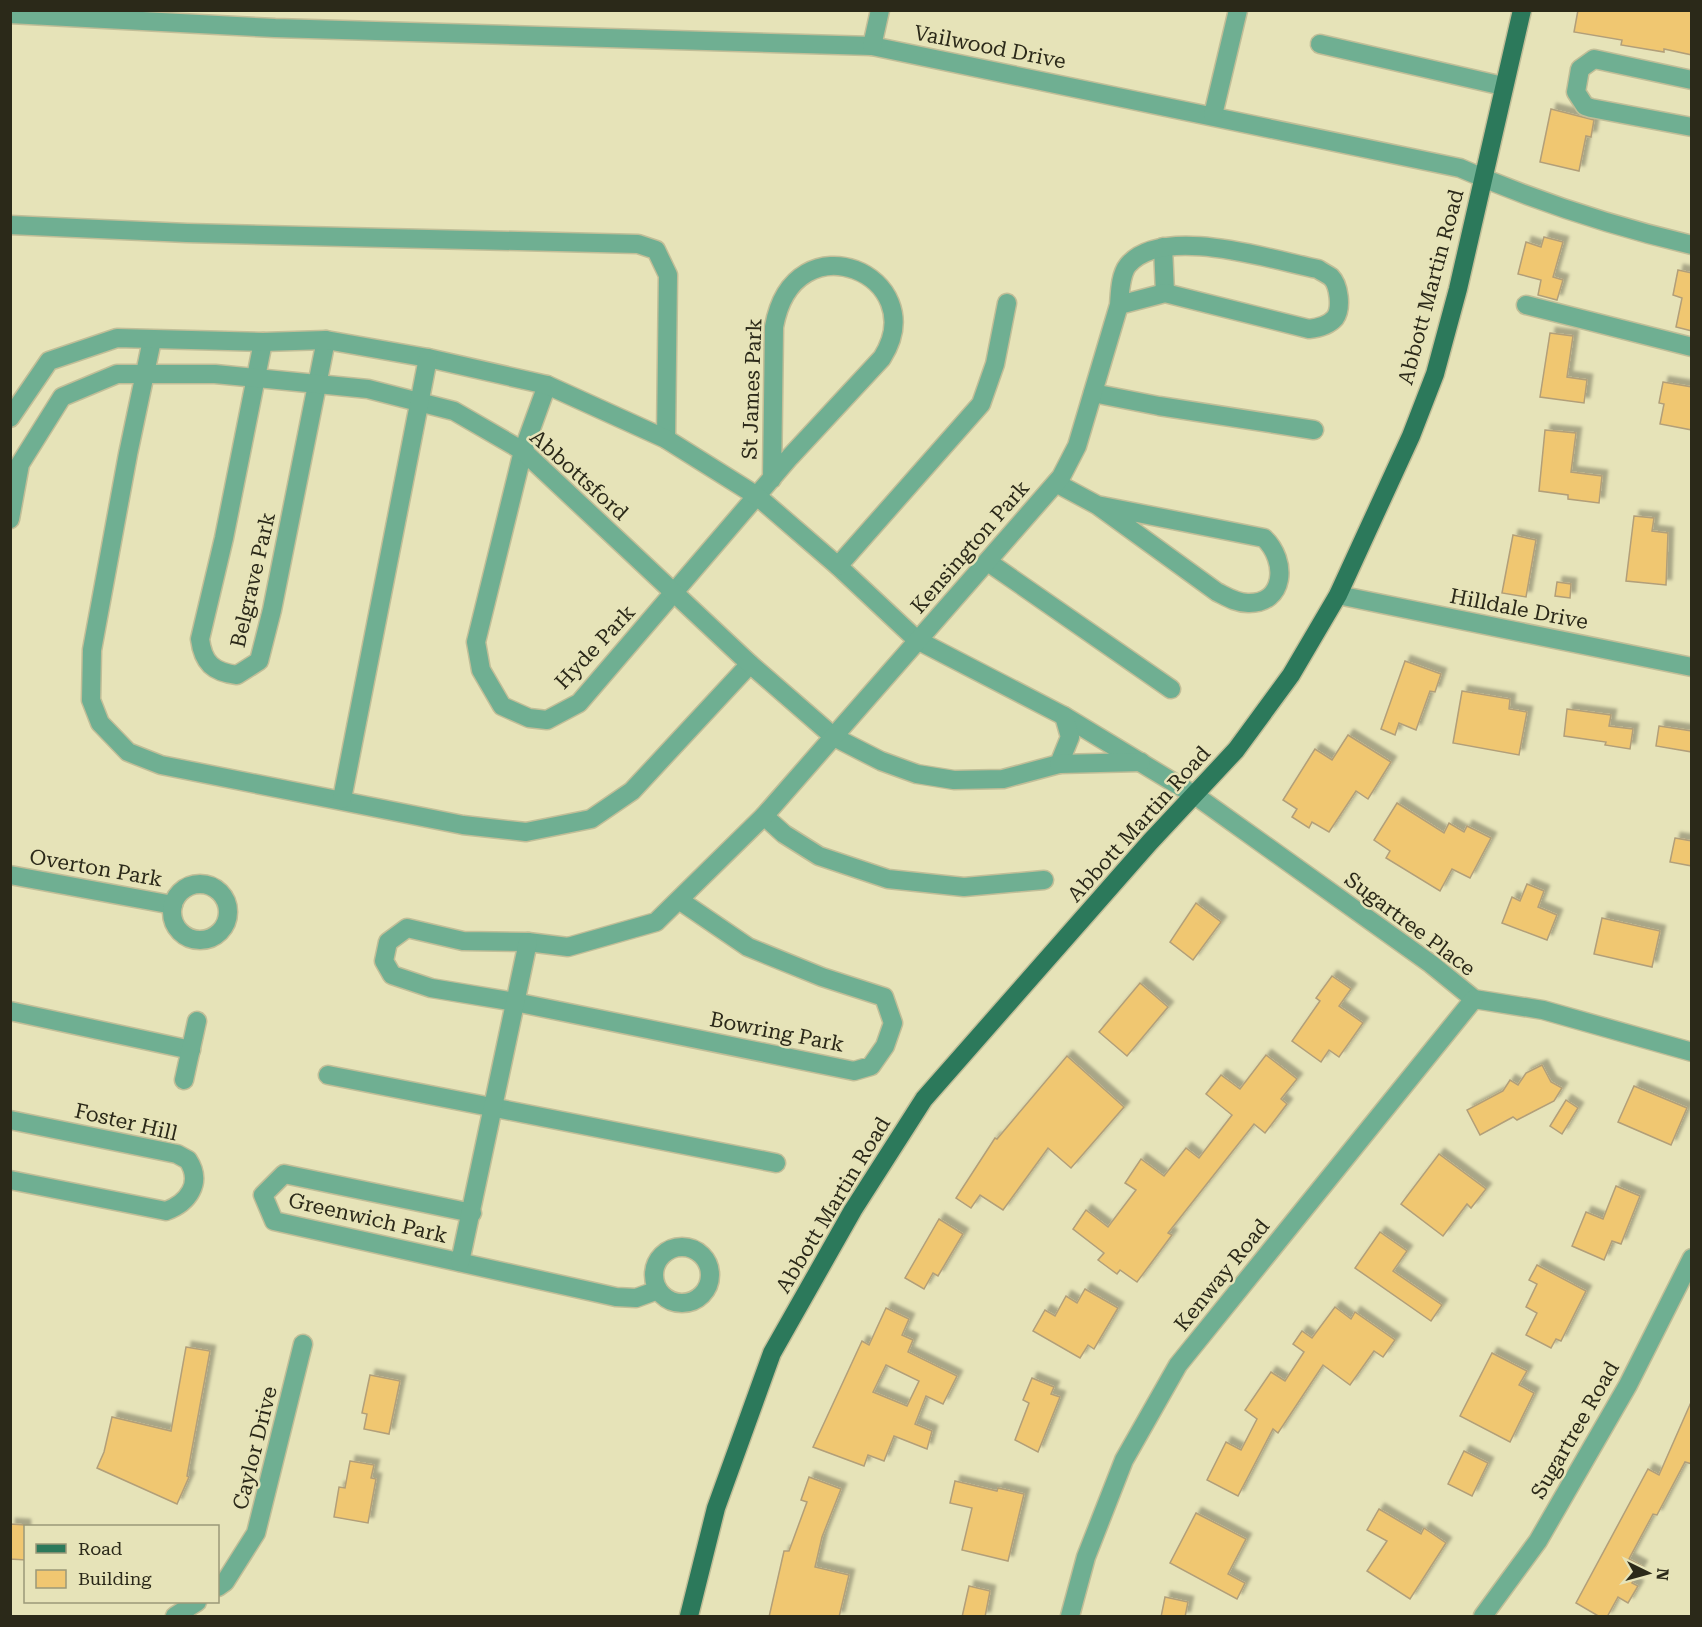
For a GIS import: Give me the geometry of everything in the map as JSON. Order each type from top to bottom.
[{"type":"main road","name":"Abbott Martin Road","points":[[689,1617],[716,1508],[772,1353],[853,1210],[924,1099],[1150,842],[1196,796],[1236,750],[1291,675],[1338,595],[1411,436],[1435,374],[1458,289],[1522,10]]},
{"type":"street","points":[[872,46],[880,10]]},
{"type":"street","points":[[1213,115],[1238,10]]},
{"type":"street","name":"Vailwood Drive","points":[[10,14],[286,28],[872,46],[1460,168],[1482,179],[1620,228],[1692,245]]},
{"type":"street","points":[[1320,44],[1503,86]]},
{"type":"street","points":[[1692,80],[1594,59],[1580,69],[1576,92],[1585,106],[1692,127]]},
{"type":"street","points":[[10,225],[638,244],[656,250],[668,274],[666,439]]},
{"type":"street","name":"Kensington Park","points":[[917,640],[1056,483],[1077,446],[1119,305],[1121,282],[1128,266],[1142,255],[1163,247],[1199,245],[1318,270],[1332,277],[1338,290],[1339,303],[1335,317],[1321,327],[1309,329],[1165,293],[1119,305]]},
{"type":"street","points":[[1163,247],[1165,293]]},
{"type":"street","name":"St James Park","points":[[757,496],[882,358],[890,346],[893,315],[888,300],[879,285],[867,274],[853,267],[824,267],[809,273],[796,280],[778,307],[774,327],[772,479]]},
{"type":"street","points":[[838,566],[981,404],[995,364],[1007,303]]},
{"type":"street","points":[[1526,305],[1692,347]]},
{"type":"street","points":[[10,418],[49,361],[117,338],[262,342],[326,340],[428,358],[547,385],[666,439],[757,496],[838,566],[917,640],[1064,716],[1196,796]]},
{"type":"street","points":[[152,340],[92,650],[91,700],[100,723],[128,752],[161,765],[342,799],[463,825],[526,832],[591,819],[632,791],[750,664]]},
{"type":"street","name":"Belgrave Park","points":[[262,342],[257,377],[200,639],[202,656],[210,666],[237,675],[259,661],[272,610],[326,340]]},
{"type":"street","points":[[342,799],[428,358]]},
{"type":"street","name":"Abbottsford","points":[[10,519],[15,463],[62,397],[117,374],[257,377],[368,390],[454,411],[523,451],[750,664],[834,737],[881,761],[917,774],[954,780],[1003,779],[1059,764],[1142,762]]},
{"type":"street","name":"Hyde Park","points":[[547,385],[523,451],[476,642],[481,670],[502,706],[529,718],[547,720],[579,703],[757,496]]},
{"type":"street","points":[[1093,393],[1159,406],[1314,430]]},
{"type":"street","name":"Kensington Park","points":[[1056,483],[1097,505],[1217,592],[1234,601],[1250,604],[1267,598],[1279,580],[1281,564],[1275,549],[1263,538],[1097,505]]},
{"type":"street","points":[[988,562],[1171,689]]},
{"type":"street","name":"Hilldale Drive","points":[[1338,595],[1692,667]]},
{"type":"street","name":"Bowring Park","points":[[679,900],[748,947],[822,977],[884,997],[893,1023],[885,1046],[872,1065],[854,1071],[515,1002],[431,988],[392,975],[384,961],[388,942],[407,928],[463,941],[528,942],[568,947],[656,922],[764,816],[917,640]]},
{"type":"street","points":[[1059,764],[1070,737],[1064,716]]},
{"type":"street","name":"Sugartree Place","points":[[1196,796],[1431,964],[1474,999],[1543,1010],[1692,1052]]},
{"type":"street","points":[[764,816],[784,834],[819,856],[888,879],[964,888],[1044,880]]},
{"type":"street","name":"Overton Park","points":[[10,875],[173,905]]},
{"type":"street","points":[[460,1262],[528,942]]},
{"type":"street","name":"Kenway Road","points":[[1071,1617],[1086,1557],[1124,1460],[1178,1365],[1474,999]]},
{"type":"street","points":[[10,1011],[191,1050]]},
{"type":"street","points":[[184,1080],[197,1021]]},
{"type":"street","points":[[328,1075],[776,1163]]},
{"type":"street","name":"Foster Hill","points":[[10,1120],[177,1154],[188,1160],[193,1176],[192,1189],[186,1201],[166,1211],[10,1180]]},
{"type":"street","name":"Greenwich Park","points":[[472,1213],[284,1174],[263,1195],[274,1221],[616,1297],[636,1298],[658,1290]]},
{"type":"street","name":"Sugartree Road","points":[[1483,1617],[1538,1541],[1628,1385],[1692,1258]]},
{"type":"street","name":"Caylor Drive","points":[[219,1586],[225,1582],[256,1533],[303,1344]]},
{"type":"street","points":[[176,1617],[196,1603]]},
{"type":"building","points":[[1578,10],[1692,10],[1692,55],[1664,49],[1664,52],[1621,45],[1622,40],[1574,32]]},
{"type":"building","points":[[1551,109],[1594,120],[1591,137],[1586,136],[1579,171],[1540,162]]},
{"type":"building","points":[[1544,237],[1563,242],[1553,277],[1563,280],[1557,300],[1538,295],[1541,280],[1518,274],[1526,242],[1541,247]]},
{"type":"building","points":[[1678,270],[1692,273],[1692,331],[1676,327],[1682,298],[1673,295]]},
{"type":"building","points":[[1550,333],[1573,336],[1567,377],[1587,380],[1584,403],[1540,397]]},
{"type":"building","points":[[1663,382],[1692,387],[1692,430],[1660,424],[1664,404],[1659,403]]},
{"type":"building","points":[[1545,430],[1576,433],[1571,472],[1602,476],[1599,503],[1568,499],[1568,495],[1539,491]]},
{"type":"building","points":[[1634,516],[1654,518],[1652,531],[1668,533],[1666,585],[1626,581]]},
{"type":"building","points":[[1513,535],[1536,540],[1526,597],[1502,593]]},
{"type":"building","points":[[1557,582],[1571,584],[1570,598],[1555,596]]},
{"type":"building","points":[[1405,661],[1441,674],[1435,692],[1430,691],[1416,730],[1399,723],[1395,735],[1381,729]]},
{"type":"building","points":[[1462,691],[1510,699],[1509,709],[1527,712],[1519,755],[1453,743]]},
{"type":"building","points":[[1567,709],[1611,715],[1609,726],[1633,729],[1630,749],[1605,745],[1606,742],[1564,736]]},
{"type":"building","points":[[1659,726],[1692,731],[1692,752],[1656,746]]},
{"type":"building","points":[[1348,735],[1391,762],[1368,799],[1356,791],[1329,832],[1312,822],[1309,828],[1292,817],[1297,809],[1283,800],[1315,749],[1332,760]]},
{"type":"building","points":[[1397,803],[1444,833],[1449,823],[1464,832],[1467,826],[1491,838],[1470,878],[1452,869],[1440,891],[1386,858],[1390,851],[1374,840]]},
{"type":"building","points":[[1675,838],[1692,841],[1692,866],[1670,862]]},
{"type":"building","points":[[1527,884],[1544,891],[1538,907],[1557,915],[1547,940],[1502,923],[1512,897],[1520,901]]},
{"type":"building","points":[[1196,903],[1221,922],[1193,960],[1170,942]]},
{"type":"building","points":[[1602,918],[1660,931],[1652,967],[1594,954]]},
{"type":"building","points":[[1332,976],[1351,989],[1339,1006],[1363,1023],[1339,1057],[1329,1050],[1321,1062],[1292,1041],[1320,1001],[1316,998]]},
{"type":"building","points":[[1140,983],[1168,1007],[1127,1056],[1099,1032]]},
{"type":"building","points":[[1266,1055],[1297,1079],[1281,1099],[1287,1104],[1265,1133],[1254,1124],[1168,1233],[1172,1235],[1137,1282],[1120,1270],[1117,1274],[1098,1260],[1104,1253],[1073,1229],[1086,1210],[1108,1227],[1136,1190],[1125,1183],[1141,1159],[1164,1176],[1186,1148],[1199,1158],[1232,1115],[1206,1094],[1221,1075],[1240,1089]]},
{"type":"building","points":[[1067,1056],[1124,1107],[1071,1168],[1048,1148],[1003,1210],[980,1195],[971,1208],[956,1198],[995,1138],[997,1139]]},
{"type":"building","points":[[1542,1065],[1551,1082],[1562,1088],[1554,1101],[1517,1120],[1513,1117],[1480,1135],[1467,1110],[1503,1091],[1510,1080],[1518,1085],[1526,1073]]},
{"type":"building","points":[[1634,1086],[1687,1108],[1671,1145],[1618,1122]]},
{"type":"building","points":[[1566,1100],[1578,1108],[1562,1134],[1550,1126]]},
{"type":"building","points":[[1439,1154],[1486,1189],[1471,1208],[1467,1204],[1443,1236],[1401,1204]]},
{"type":"building","points":[[1616,1186],[1640,1196],[1621,1244],[1612,1241],[1604,1260],[1572,1246],[1586,1212],[1603,1219]]},
{"type":"building","points":[[939,1219],[963,1234],[938,1276],[933,1273],[924,1289],[905,1278]]},
{"type":"building","points":[[1380,1232],[1407,1251],[1393,1271],[1442,1305],[1431,1321],[1355,1268]]},
{"type":"building","points":[[1537,1265],[1586,1291],[1561,1341],[1556,1339],[1551,1348],[1526,1335],[1537,1313],[1526,1307],[1537,1284],[1529,1280]]},
{"type":"building","points":[[1085,1289],[1118,1308],[1094,1349],[1088,1345],[1080,1358],[1033,1331],[1045,1310],[1055,1316],[1066,1296],[1077,1303]]},
{"type":"building","points":[[1335,1307],[1351,1319],[1355,1312],[1395,1340],[1383,1357],[1374,1351],[1350,1385],[1323,1365],[1278,1433],[1273,1429],[1238,1496],[1207,1480],[1226,1442],[1241,1450],[1257,1419],[1245,1410],[1271,1372],[1285,1381],[1304,1352],[1293,1344],[1302,1331],[1312,1338]]},
{"type":"building","points":[[886,1308],[909,1319],[902,1335],[913,1340],[908,1352],[957,1376],[943,1404],[926,1396],[915,1424],[932,1431],[927,1449],[894,1436],[884,1461],[868,1455],[864,1466],[813,1447],[862,1341],[869,1345]],"holes":[[[886,1365],[919,1381],[907,1406],[873,1392]]]},
{"type":"building","points":[[186,1347],[210,1351],[187,1476],[189,1477],[177,1504],[97,1468],[104,1452],[112,1417],[171,1431]]},
{"type":"building","points":[[1492,1353],[1527,1371],[1519,1385],[1534,1393],[1510,1442],[1460,1416]]},
{"type":"building","points":[[370,1375],[400,1381],[389,1434],[364,1429],[367,1414],[362,1413]]},
{"type":"building","points":[[1032,1378],[1054,1387],[1051,1394],[1060,1397],[1038,1452],[1015,1440],[1029,1403],[1023,1400]]},
{"type":"building","points":[[1692,1400],[1692,1464],[1685,1462],[1657,1515],[1653,1514],[1629,1559],[1642,1566],[1632,1583],[1638,1586],[1628,1603],[1618,1597],[1607,1617],[1600,1617],[1576,1603],[1648,1469],[1659,1475]]},
{"type":"building","points":[[1464,1451],[1488,1463],[1472,1496],[1448,1484]]},
{"type":"building","points":[[350,1461],[374,1465],[371,1478],[376,1479],[368,1523],[334,1517],[339,1487],[345,1488]]},
{"type":"building","points":[[809,1477],[841,1489],[822,1537],[815,1567],[849,1575],[839,1617],[769,1617],[784,1551],[789,1551],[807,1502],[801,1500]]},
{"type":"building","points":[[955,1481],[997,1491],[998,1488],[1024,1494],[1008,1561],[962,1550],[972,1508],[950,1503]]},
{"type":"building","points":[[1379,1509],[1421,1534],[1424,1528],[1446,1543],[1410,1599],[1367,1571],[1387,1541],[1367,1530]]},
{"type":"building","points":[[1196,1513],[1246,1539],[1228,1574],[1245,1583],[1237,1599],[1170,1563]]},
{"type":"building","points":[[10,1524],[25,1525],[24,1560],[10,1559]]},
{"type":"building","points":[[969,1586],[990,1591],[985,1617],[962,1617]]},
{"type":"building","points":[[1165,1597],[1188,1602],[1185,1617],[1161,1617]]}]
